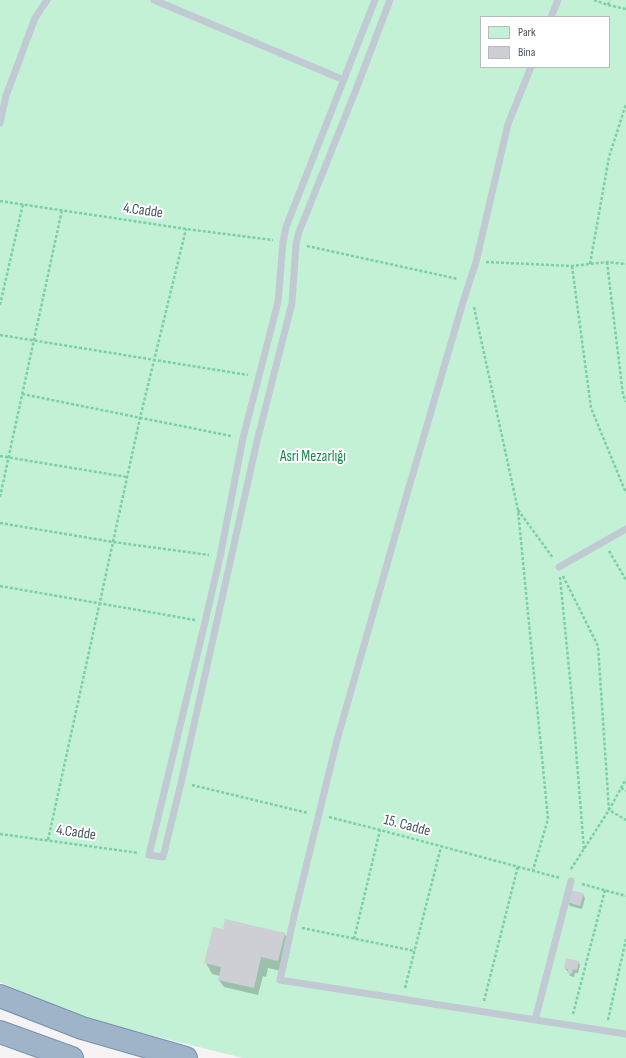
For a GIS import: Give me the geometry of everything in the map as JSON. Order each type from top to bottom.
[{"type":"highway","points":[[0,996],[82,1028],[186,1058]]},
{"type":"highway","points":[[0,1032],[72,1058]]},
{"type":"lane","points":[[0,123],[6,96],[35,18],[47,0]]},
{"type":"lane","points":[[154,0],[344,80]]},
{"type":"lane","points":[[375,0],[286,227],[282,242],[278,302],[258,377],[220,557],[149,855],[163,857],[257,441],[292,303],[296,244],[299,232],[390,0]]},
{"type":"lane","points":[[551,16],[558,0]]},
{"type":"lane","points":[[531,68],[508,124],[476,262],[469,281],[411,479],[337,740],[280,980],[626,1034]]},
{"type":"lane","points":[[559,567],[626,529]]},
{"type":"lane","points":[[535,1020],[568,880]]},
{"type":"path","points":[[594,0],[626,9]]},
{"type":"path","points":[[608,5],[610,0]]},
{"type":"path","points":[[590,264],[609,158],[626,104]]},
{"type":"path","name":"4.Cadde","points":[[0,201],[282,242]]},
{"type":"path","points":[[0,305],[23,204]]},
{"type":"path","points":[[0,497],[62,210]]},
{"type":"path","points":[[48,840],[140,418],[186,229]]},
{"type":"path","points":[[296,244],[469,281],[518,510],[548,819],[533,870]]},
{"type":"path","points":[[476,262],[572,266],[607,262],[626,264]]},
{"type":"path","points":[[607,262],[623,395],[626,402]]},
{"type":"path","points":[[572,266],[591,408],[626,493]]},
{"type":"path","points":[[0,335],[258,377]]},
{"type":"path","points":[[22,394],[244,438]]},
{"type":"path","points":[[0,456],[128,477]]},
{"type":"path","points":[[518,510],[559,567],[598,646],[609,810]]},
{"type":"path","points":[[0,523],[113,542],[220,557]]},
{"type":"path","points":[[604,542],[626,580]]},
{"type":"path","points":[[559,567],[572,699],[584,850]]},
{"type":"path","points":[[0,586],[205,622]]},
{"type":"path","points":[[568,880],[626,779]]},
{"type":"path","name":"15. Cadde","points":[[181,782],[380,830],[626,896]]},
{"type":"path","points":[[621,788],[626,791]]},
{"type":"path","points":[[609,810],[626,820]]},
{"type":"path","points":[[354,939],[380,830]]},
{"type":"path","name":"4.Cadde","points":[[0,834],[149,855]]},
{"type":"path","points":[[402,999],[441,847]]},
{"type":"path","points":[[482,1012],[518,866]]},
{"type":"path","points":[[570,1025],[605,890]]},
{"type":"path","points":[[292,926],[415,951]]},
{"type":"path","points":[[606,1030],[626,939]]},
{"type":"green space","name":"Asri Mezarlığı","points":[[0,0],[626,0],[626,1058],[243,1058],[86,1019],[0,982]]},
{"type":"building","points":[[570,890],[584,893],[580,906],[567,902]]},
{"type":"building","points":[[225,919],[285,933],[278,961],[261,957],[254,988],[218,980],[221,967],[204,963],[213,927],[223,929]]},
{"type":"building","points":[[566,958],[579,961],[577,970],[573,969],[572,974],[567,973],[568,969],[564,968]]}]
